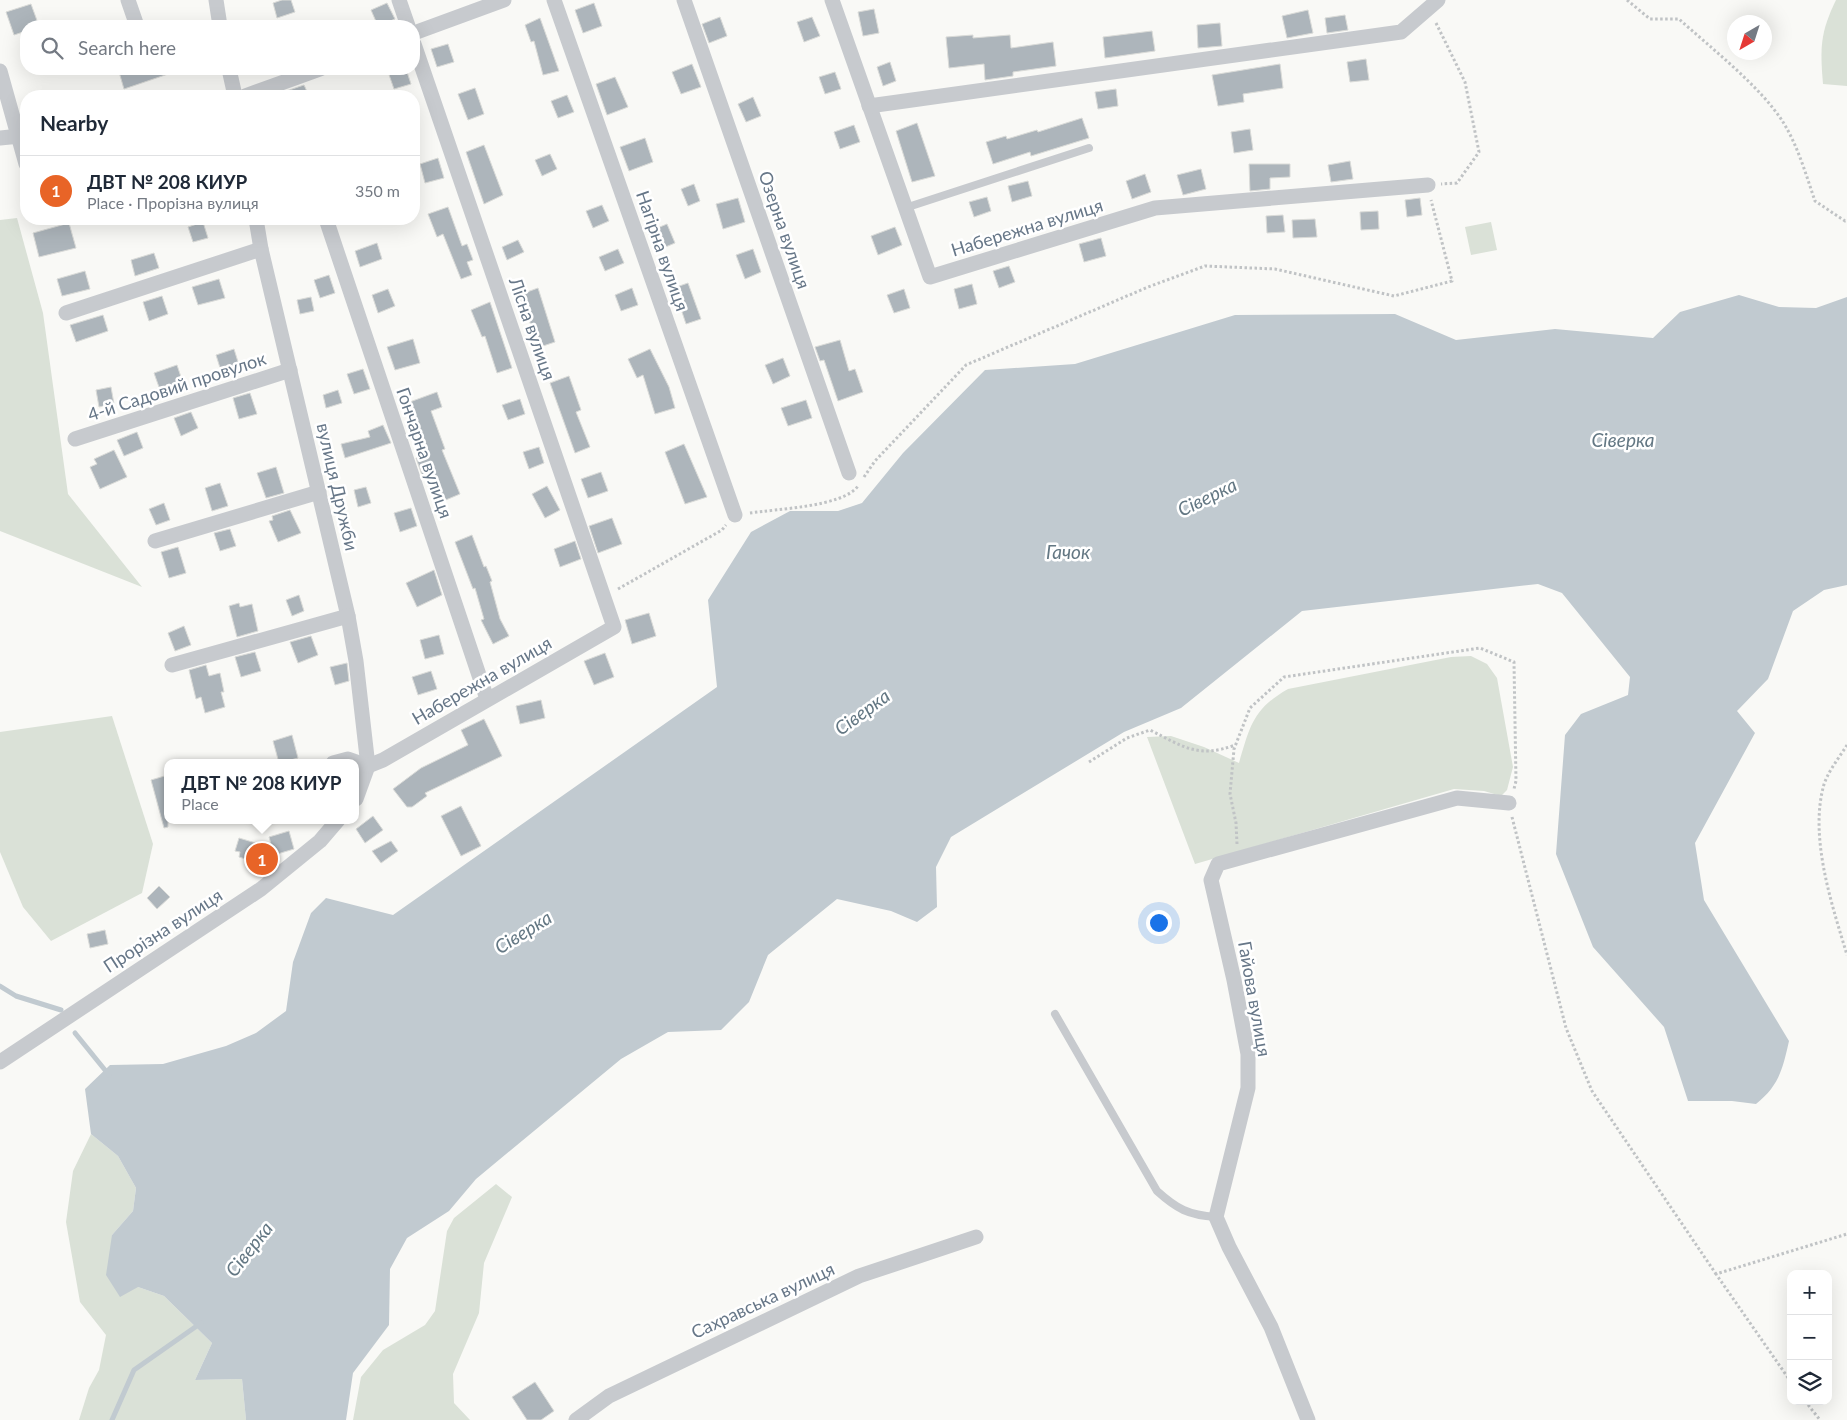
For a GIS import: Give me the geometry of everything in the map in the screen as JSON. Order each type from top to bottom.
[{"type":"street","points":[[128,0],[135,20]]},
{"type":"street","points":[[216,0],[219,20]]},
{"type":"street","points":[[399,0],[406,20]]},
{"type":"street","points":[[420,31],[504,0]]},
{"type":"street","name":"Нагірна вулиця","points":[[554,0],[735,515]]},
{"type":"street","name":"Озерна вулиця","points":[[684,0],[849,473]]},
{"type":"street","name":"Набережна вулиця","points":[[832,0],[930,277],[1155,208],[1428,185]]},
{"type":"street","points":[[869,106],[1401,32],[1433,4]]},
{"type":"street","name":"Лісна вулиця","points":[[420,61],[614,627]]},
{"type":"street","points":[[0,71],[20,136],[0,138]]},
{"type":"street","points":[[230,75],[234,90]]},
{"type":"street","points":[[283,90],[309,75]]},
{"type":"street","name":"вулиця Дружби","points":[[257,225],[261,249],[348,616],[356,661],[368,766]]},
{"type":"street","name":"Гончарна вулиця","points":[[328,225],[487,699]]},
{"type":"street","points":[[66,313],[261,249]]},
{"type":"street","name":"4-й Садовий провулок","points":[[75,439],[290,370]]},
{"type":"street","points":[[155,541],[319,492]]},
{"type":"street","points":[[172,665],[348,616]]},
{"type":"street","name":"Набережна вулиця","points":[[368,766],[383,760],[614,627]]},
{"type":"street","points":[[359,763],[368,766],[359,791]]},
{"type":"street","name":"Гайова вулиця","points":[[1216,1217],[1248,1088],[1246,1045],[1234,980],[1211,880],[1218,864],[1458,798],[1509,803]]},
{"type":"street","name":"Прорізна вулиця","points":[[0,1062],[261,890],[320,841],[335,824]]},
{"type":"street","points":[[1216,1217],[1228,1247],[1271,1326],[1308,1420]]},
{"type":"street","name":"Сахравська вулиця","points":[[576,1420],[609,1396],[859,1276],[976,1237]]},
{"type":"lane","points":[[906,208],[1089,148]]},
{"type":"lane","points":[[1054,1014],[1157,1190],[1176,1207],[1196,1216],[1216,1217]]},
{"type":"path","points":[[1627,0],[1650,19],[1679,18],[1755,89],[1783,122],[1802,161],[1814,201],[1845,221],[1847,220]]},
{"type":"path","points":[[604,597],[722,530],[735,515],[829,501],[853,492],[875,461],[966,366],[1148,287],[1204,266],[1275,269],[1394,296],[1452,281],[1428,185],[1457,183],[1479,152],[1465,82],[1433,4]]},
{"type":"path","points":[[1235,859],[1236,823],[1230,794],[1236,745],[1250,708],[1284,677],[1480,648],[1514,662],[1516,781],[1509,803],[1566,1028],[1592,1091],[1787,1376]]},
{"type":"path","points":[[1089,762],[1127,738],[1150,730],[1193,751],[1224,750],[1236,745]]},
{"type":"path","points":[[1847,744],[1823,787],[1818,826],[1830,898],[1847,955]]},
{"type":"path","points":[[1716,1274],[1847,1234]]},
{"type":"path","points":[[1808,1405],[1820,1420]]},
{"type":"shaded area","points":[[1836,0],[1847,0],[1847,86],[1823,84],[1822,41]]},
{"type":"shaded area","points":[[17,218],[43,313],[68,494],[142,587],[0,531],[0,220]]},
{"type":"shaded area","points":[[1491,222],[1497,250],[1471,255],[1465,227]]},
{"type":"shaded area","points":[[1471,656],[1487,664],[1497,678],[1513,767],[1507,790],[1501,796],[1484,791],[1454,789],[1195,864],[1147,737],[1171,736],[1204,747],[1239,763],[1254,720],[1267,704],[1288,689],[1451,657]]},
{"type":"shaded area","points":[[112,716],[153,844],[142,893],[51,941],[23,907],[0,852],[0,732]]},
{"type":"shaded area","points":[[91,1134],[118,1156],[136,1188],[133,1211],[112,1235],[138,1287],[164,1296],[212,1343],[195,1380],[242,1379],[246,1420],[79,1420],[89,1388],[99,1370],[106,1335],[80,1302],[66,1222],[73,1171]]},
{"type":"shaded area","points":[[496,1184],[512,1197],[484,1263],[479,1313],[453,1374],[454,1403],[470,1420],[353,1420],[361,1377],[383,1350],[425,1325],[435,1311],[447,1231],[454,1218]]},
{"type":"water","name":"Гачок","points":[[1739,295],[1779,307],[1816,308],[1847,297],[1847,585],[1824,590],[1793,611],[1768,679],[1737,711],[1755,733],[1695,843],[1704,900],[1789,1041],[1779,1076],[1770,1090],[1756,1104],[1732,1101],[1688,1101],[1664,1027],[1593,947],[1556,854],[1565,735],[1581,714],[1628,695],[1630,677],[1562,593],[1538,584],[1302,611],[1181,708],[1124,732],[951,837],[936,867],[937,907],[917,922],[891,911],[837,899],[768,955],[749,1002],[721,1030],[668,1032],[621,1059],[476,1179],[449,1211],[407,1238],[390,1269],[389,1325],[353,1373],[346,1420],[246,1420],[242,1379],[195,1380],[212,1343],[164,1296],[138,1287],[120,1297],[106,1275],[112,1235],[133,1211],[136,1188],[118,1156],[91,1134],[85,1089],[110,1065],[163,1064],[226,1046],[256,1033],[286,1011],[293,962],[311,913],[326,898],[393,915],[717,687],[708,600],[751,532],[790,511],[838,511],[862,503],[903,453],[985,370],[1075,364],[1235,315],[1395,314],[1456,340],[1555,329],[1653,338],[1680,312]]},
{"type":"building","points":[[291,0],[295,12],[277,18],[273,3]]},
{"type":"building","points":[[387,3],[395,19],[375,20],[371,10]]},
{"type":"building","points":[[594,3],[602,26],[583,33],[575,10]]},
{"type":"building","points":[[31,4],[37,20],[20,20],[20,33],[14,35],[6,12]]},
{"type":"building","points":[[874,9],[879,33],[863,36],[858,12]]},
{"type":"building","points":[[1308,10],[1313,33],[1287,38],[1282,16]]},
{"type":"building","points":[[1345,15],[1348,30],[1327,33],[1325,18]]},
{"type":"building","points":[[720,17],[727,36],[709,43],[702,24]]},
{"type":"building","points":[[812,17],[820,36],[804,42],[797,22]]},
{"type":"building","points":[[540,18],[559,71],[543,75],[534,41],[531,42],[525,25]]},
{"type":"building","points":[[1220,23],[1222,46],[1198,48],[1197,25]]},
{"type":"building","points":[[1152,31],[1155,51],[1105,58],[1103,37]]},
{"type":"building","points":[[973,35],[973,38],[1010,35],[1011,48],[1053,42],[1056,66],[1013,72],[1013,76],[985,80],[984,64],[949,68],[946,37]]},
{"type":"building","points":[[448,44],[454,62],[437,67],[431,49]]},
{"type":"building","points":[[1366,59],[1369,80],[1350,82],[1347,62]]},
{"type":"building","points":[[890,62],[896,81],[883,86],[877,67]]},
{"type":"building","points":[[692,64],[701,87],[681,94],[672,72]]},
{"type":"building","points":[[1280,64],[1283,88],[1243,94],[1244,102],[1218,106],[1212,75]]},
{"type":"building","points":[[835,72],[841,89],[825,94],[819,77]]},
{"type":"building","points":[[120,75],[165,75],[124,89]]},
{"type":"building","points":[[389,75],[408,75],[411,84],[394,89]]},
{"type":"building","points":[[615,77],[628,107],[607,115],[596,84]]},
{"type":"building","points":[[304,85],[306,90],[289,90]]},
{"type":"building","points":[[475,88],[484,114],[468,120],[458,94]]},
{"type":"building","points":[[1116,89],[1118,106],[1098,109],[1095,92]]},
{"type":"building","points":[[567,95],[574,112],[558,118],[551,101]]},
{"type":"building","points":[[753,97],[761,116],[746,122],[738,104]]},
{"type":"building","points":[[1082,118],[1089,138],[1031,156],[1030,152],[993,164],[986,142],[1006,136],[1007,139],[1037,130],[1038,132]]},
{"type":"building","points":[[917,123],[935,176],[912,182],[896,131]]},
{"type":"building","points":[[854,125],[860,142],[840,149],[834,132]]},
{"type":"building","points":[[1250,129],[1253,150],[1234,153],[1231,132]]},
{"type":"building","points":[[645,138],[653,162],[629,171],[620,147]]},
{"type":"building","points":[[484,145],[503,195],[484,204],[466,152]]},
{"type":"building","points":[[550,154],[557,169],[542,176],[535,160]]},
{"type":"building","points":[[438,158],[444,178],[425,183],[420,164]]},
{"type":"building","points":[[1350,161],[1353,179],[1331,182],[1328,165]]},
{"type":"building","points":[[1249,164],[1290,164],[1290,177],[1270,178],[1270,189],[1250,191]]},
{"type":"building","points":[[1201,169],[1206,189],[1183,195],[1177,175]]},
{"type":"building","points":[[1145,174],[1151,192],[1132,199],[1126,181]]},
{"type":"building","points":[[1028,181],[1032,196],[1012,202],[1008,186]]},
{"type":"building","points":[[694,184],[700,201],[688,206],[681,189]]},
{"type":"building","points":[[987,197],[991,211],[974,217],[969,202]]},
{"type":"building","points":[[738,198],[745,222],[723,229],[716,204]]},
{"type":"building","points":[[1420,198],[1422,215],[1407,217],[1405,200]]},
{"type":"building","points":[[602,205],[609,221],[593,228],[586,211]]},
{"type":"building","points":[[448,207],[462,246],[467,244],[473,260],[467,262],[472,275],[461,279],[443,234],[437,237],[428,214]]},
{"type":"building","points":[[1378,211],[1379,229],[1361,230],[1360,212]]},
{"type":"building","points":[[1283,215],[1285,232],[1267,233],[1266,216]]},
{"type":"building","points":[[1315,219],[1317,237],[1293,238],[1292,220]]},
{"type":"building","points":[[667,224],[675,243],[656,251],[648,232]]},
{"type":"building","points":[[62,225],[70,225],[76,248],[39,257],[33,233]]},
{"type":"building","points":[[204,225],[208,238],[193,242],[188,227]]},
{"type":"building","points":[[895,227],[902,245],[878,255],[871,236]]},
{"type":"building","points":[[1101,238],[1106,256],[1084,262],[1079,244]]},
{"type":"building","points":[[518,240],[524,252],[507,260],[502,247]]},
{"type":"building","points":[[377,243],[382,259],[360,267],[355,251]]},
{"type":"building","points":[[618,249],[624,263],[605,271],[599,257]]},
{"type":"building","points":[[753,249],[761,272],[745,279],[736,255]]},
{"type":"building","points":[[154,253],[159,268],[135,276],[131,260]]},
{"type":"building","points":[[1009,266],[1015,282],[999,288],[993,271]]},
{"type":"building","points":[[85,271],[90,289],[62,296],[57,279]]},
{"type":"building","points":[[329,275],[335,293],[320,298],[314,280]]},
{"type":"building","points":[[219,279],[225,298],[198,305],[192,287]]},
{"type":"building","points":[[688,283],[701,319],[686,324],[680,306],[675,308],[668,290]]},
{"type":"building","points":[[972,284],[977,304],[959,309],[954,289]]},
{"type":"building","points":[[538,288],[555,342],[537,348],[531,330],[533,330],[519,295]]},
{"type":"building","points":[[632,288],[638,305],[621,311],[615,295]]},
{"type":"building","points":[[388,289],[395,306],[378,313],[372,295]]},
{"type":"building","points":[[904,289],[910,308],[894,313],[887,295]]},
{"type":"building","points":[[162,296],[168,314],[149,321],[143,302]]},
{"type":"building","points":[[311,297],[314,311],[300,314],[297,300]]},
{"type":"building","points":[[490,302],[512,368],[497,373],[485,336],[482,337],[471,310]]},
{"type":"building","points":[[103,315],[108,331],[76,342],[70,325]]},
{"type":"building","points":[[413,339],[420,363],[395,370],[387,347]]},
{"type":"building","points":[[840,340],[849,371],[855,369],[863,392],[838,401],[824,360],[820,361],[815,347]]},
{"type":"building","points":[[234,349],[239,365],[221,371],[216,355]]},
{"type":"building","points":[[650,349],[669,387],[675,408],[655,414],[643,375],[637,378],[628,359]]},
{"type":"building","points":[[783,358],[790,376],[773,384],[765,365]]},
{"type":"building","points":[[177,365],[183,383],[160,390],[154,373]]},
{"type":"building","points":[[363,369],[370,389],[354,394],[347,374]]},
{"type":"building","points":[[569,376],[581,410],[576,412],[590,447],[575,453],[550,383]]},
{"type":"building","points":[[111,387],[114,404],[99,407],[96,390]]},
{"type":"building","points":[[338,390],[342,403],[326,408],[323,395]]},
{"type":"building","points":[[437,392],[442,407],[431,411],[445,449],[442,450],[460,494],[441,502],[430,472],[422,475],[416,458],[422,456],[412,427],[415,426],[407,403]]},
{"type":"building","points":[[250,393],[257,414],[239,419],[233,398]]},
{"type":"building","points":[[520,399],[525,414],[508,420],[502,405]]},
{"type":"building","points":[[806,400],[812,418],[788,426],[781,408]]},
{"type":"building","points":[[191,412],[198,428],[181,436],[174,418]]},
{"type":"building","points":[[383,425],[391,443],[345,458],[341,444],[370,437],[368,431]]},
{"type":"building","points":[[137,432],[143,448],[124,456],[117,440]]},
{"type":"building","points":[[684,444],[707,497],[685,504],[665,452]]},
{"type":"building","points":[[539,447],[544,463],[529,469],[523,452]]},
{"type":"building","points":[[114,450],[127,477],[100,489],[90,467],[97,464],[94,459]]},
{"type":"building","points":[[276,467],[284,493],[266,498],[257,473]]},
{"type":"building","points":[[601,472],[608,491],[588,498],[581,479]]},
{"type":"building","points":[[220,483],[228,506],[212,511],[205,488]]},
{"type":"building","points":[[547,486],[560,510],[545,518],[532,494]]},
{"type":"building","points":[[366,487],[371,503],[358,507],[354,490]]},
{"type":"building","points":[[164,503],[170,520],[156,525],[149,509]]},
{"type":"building","points":[[411,508],[417,526],[400,532],[394,513]]},
{"type":"building","points":[[290,510],[301,533],[278,542],[269,521],[273,520],[272,516]]},
{"type":"building","points":[[612,518],[622,544],[598,553],[589,526]]},
{"type":"building","points":[[230,529],[236,546],[220,551],[214,533]]},
{"type":"building","points":[[472,535],[484,567],[486,566],[492,581],[490,582],[500,619],[509,636],[493,644],[481,620],[484,619],[475,588],[473,589],[455,542]]},
{"type":"building","points":[[575,541],[581,559],[560,567],[554,549]]},
{"type":"building","points":[[178,547],[186,573],[169,578],[161,552]]},
{"type":"building","points":[[434,570],[442,595],[417,607],[406,583]]},
{"type":"building","points":[[299,595],[304,611],[292,616],[286,600]]},
{"type":"building","points":[[239,603],[240,607],[252,604],[258,631],[237,637],[229,606]]},
{"type":"building","points":[[649,613],[656,636],[632,644],[625,620]]},
{"type":"building","points":[[184,626],[191,645],[175,651],[168,633]]},
{"type":"building","points":[[439,635],[444,654],[425,659],[420,640]]},
{"type":"building","points":[[311,636],[318,655],[298,663],[290,642]]},
{"type":"building","points":[[255,652],[261,671],[241,677],[235,657]]},
{"type":"building","points":[[605,653],[614,677],[594,685],[584,661]]},
{"type":"building","points":[[347,663],[349,681],[335,685],[330,667]]},
{"type":"building","points":[[206,665],[209,676],[220,673],[224,692],[221,692],[225,707],[205,713],[201,697],[196,699],[189,670]]},
{"type":"building","points":[[431,671],[437,689],[418,695],[412,677]]},
{"type":"building","points":[[541,700],[545,718],[520,724],[516,706]]},
{"type":"building","points":[[484,719],[502,756],[425,793],[427,796],[412,807],[407,807],[393,789],[421,768],[468,745],[461,730]]},
{"type":"building","points":[[292,735],[298,758],[278,759],[273,741]]},
{"type":"building","points":[[164,776],[164,824],[168,824],[168,827],[164,828],[151,780]]},
{"type":"building","points":[[461,806],[481,846],[461,856],[441,816]]},
{"type":"building","points":[[373,816],[383,830],[365,843],[356,829]]},
{"type":"building","points":[[289,831],[294,849],[274,855],[269,837]]},
{"type":"building","points":[[239,838],[259,844],[252,861],[239,857],[240,852],[235,851]]},
{"type":"building","points":[[391,841],[398,851],[381,863],[372,851]]},
{"type":"building","points":[[159,886],[170,897],[157,909],[147,898]]},
{"type":"building","points":[[105,930],[108,944],[90,948],[87,934]]},
{"type":"building","points":[[535,1382],[554,1411],[541,1420],[527,1420],[512,1397]]},
{"type":"waterway","points":[[0,986],[16,996],[61,1010]]},
{"type":"waterway","points":[[75,1033],[109,1075]]},
{"type":"waterway","name":"Сіверка","points":[[112,1420],[134,1370],[201,1323]]},
{"type":"place","name":"ДВТ № 208 КИУР","points":[[262,859]]}]
